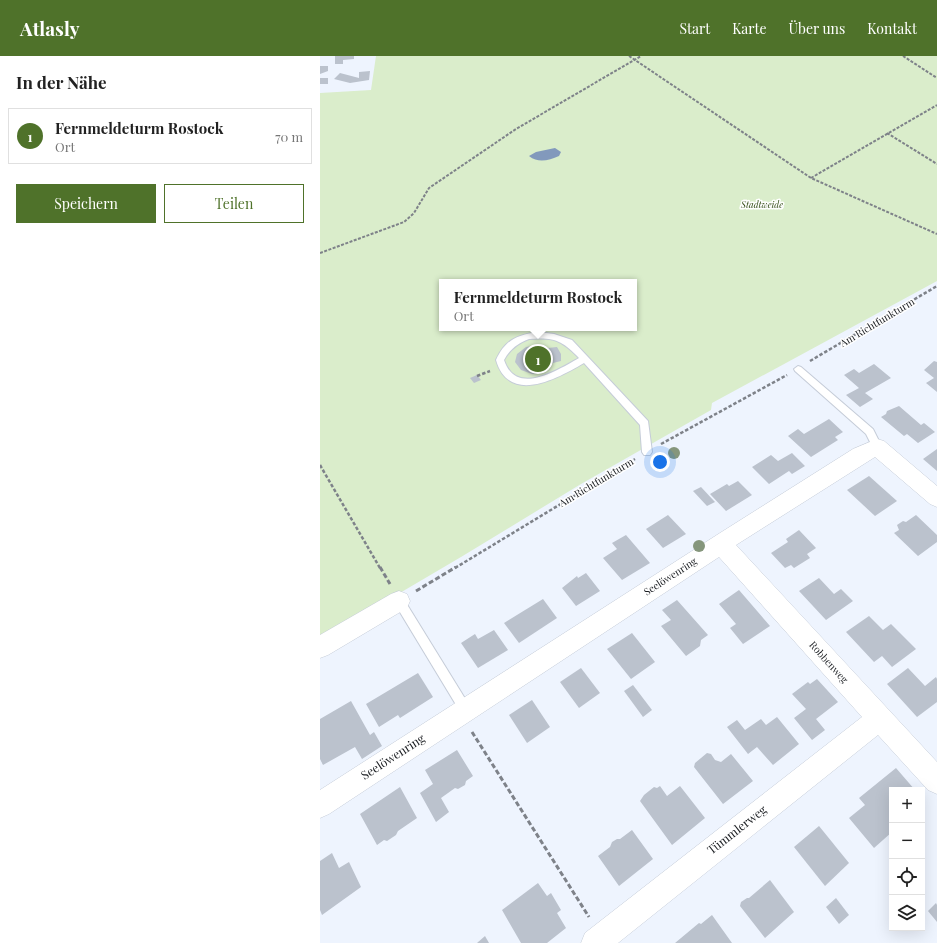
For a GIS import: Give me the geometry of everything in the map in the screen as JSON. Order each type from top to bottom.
[{"type":"street","points":[[877,447],[937,498]]},
{"type":"street","name":"Seelöwenring","points":[[320,805],[462,711],[721,544],[860,455],[877,447]]},
{"type":"street","name":"Robbenweg","points":[[721,544],[937,781]]},
{"type":"street","points":[[320,647],[399,601]]},
{"type":"street","name":"Tümmlerweg","points":[[598,940],[880,718]]},
{"type":"lane","points":[[584,359],[550,378],[530,382],[524,382],[511,377],[503,371],[500,360],[507,348],[515,341],[526,337],[549,335],[560,337],[569,342],[645,424],[646,452]]},
{"type":"lane","points":[[798,369],[870,432],[877,447]]},
{"type":"lane","points":[[399,601],[462,711]]},
{"type":"path","points":[[629,56],[811,178],[937,234]]},
{"type":"path","points":[[320,253],[404,222],[414,212],[429,188],[454,170],[516,129],[641,56]]},
{"type":"path","points":[[903,56],[937,78]]},
{"type":"path","points":[[811,178],[937,105]]},
{"type":"path","points":[[887,133],[937,164]]},
{"type":"path","name":"Am Richtfunkturm","points":[[399,601],[646,452],[798,369],[937,286]]},
{"type":"path","points":[[320,465],[399,601]]},
{"type":"path","points":[[462,711],[598,940]]},
{"type":"green space","name":"Stadtweide","points":[[376,56],[937,56],[937,281],[712,403],[711,410],[581,484],[320,640],[320,93],[371,90]]},
{"type":"water","points":[[555,148],[561,152],[559,156],[552,159],[540,161],[529,156],[536,152]]},
{"type":"building","points":[[335,56],[354,56],[354,59],[343,60],[343,64],[335,64]]},
{"type":"building","points":[[320,66],[328,66],[328,71],[320,74]]},
{"type":"building","points":[[370,71],[369,80],[350,83],[334,79],[340,73],[359,78],[359,72]]},
{"type":"building","points":[[320,78],[328,78],[328,84],[320,84]]},
{"type":"building","points":[[538,345],[548,348],[557,347],[561,354],[561,361],[553,363],[540,373],[532,374],[521,370],[515,362],[517,354],[526,347]]},
{"type":"building","points":[[934,361],[937,362],[937,392],[926,383],[934,378],[924,370]]},
{"type":"building","points":[[874,364],[891,378],[865,393],[873,399],[860,407],[846,395],[859,388],[844,375],[854,369],[859,373]]},
{"type":"building","points":[[477,375],[481,380],[474,383],[470,378]]},
{"type":"building","points":[[899,406],[921,425],[924,423],[935,432],[918,443],[907,434],[904,436],[881,417],[886,414],[887,411]]},
{"type":"building","points":[[829,419],[843,432],[835,437],[838,440],[811,457],[788,436],[798,429],[804,434]]},
{"type":"building","points":[[937,449],[937,471],[923,459]]},
{"type":"building","points":[[792,453],[805,466],[792,474],[789,471],[769,484],[752,467],[771,455],[778,461]]},
{"type":"building","points":[[869,476],[897,501],[875,516],[847,490]]},
{"type":"building","points":[[738,481],[752,495],[726,511],[710,494],[727,484],[729,486]]},
{"type":"building","points":[[701,487],[715,502],[707,506],[693,491]]},
{"type":"building","points":[[668,515],[686,534],[663,548],[646,529]]},
{"type":"building","points":[[916,515],[937,535],[937,542],[918,556],[894,533],[899,530],[897,525],[903,521],[906,522]]},
{"type":"building","points":[[799,530],[816,548],[807,554],[810,558],[794,568],[791,565],[785,568],[771,553],[788,542],[786,539]]},
{"type":"building","points":[[626,535],[650,563],[622,580],[603,558],[617,549],[612,543]]},
{"type":"building","points":[[586,573],[600,591],[576,606],[562,588],[577,576],[578,578]]},
{"type":"building","points":[[819,578],[834,594],[841,589],[853,601],[826,620],[799,591]]},
{"type":"building","points":[[739,590],[770,626],[743,644],[730,628],[736,624],[719,604]]},
{"type":"building","points":[[543,599],[557,618],[519,643],[504,623]]},
{"type":"building","points":[[677,600],[708,635],[701,640],[700,646],[686,656],[661,626],[671,620],[662,610]]},
{"type":"building","points":[[869,616],[883,630],[891,624],[916,649],[892,667],[882,656],[874,662],[846,632]]},
{"type":"building","points":[[494,630],[508,650],[478,668],[461,643],[475,634],[478,639]]},
{"type":"building","points":[[632,633],[655,662],[631,679],[607,649]]},
{"type":"building","points":[[581,668],[600,693],[579,708],[560,682]]},
{"type":"building","points":[[908,668],[925,686],[936,677],[937,679],[937,702],[917,717],[887,684]]},
{"type":"building","points":[[418,673],[433,697],[400,718],[398,715],[379,727],[366,704]]},
{"type":"building","points":[[817,679],[838,702],[816,719],[825,730],[812,740],[794,718],[806,709],[792,694],[808,682],[810,684]]},
{"type":"building","points":[[633,685],[652,710],[643,717],[624,691]]},
{"type":"building","points":[[532,700],[550,727],[527,743],[509,715]]},
{"type":"building","points":[[351,701],[370,735],[374,732],[382,746],[362,759],[355,747],[323,765],[320,759],[320,719]]},
{"type":"building","points":[[777,717],[799,744],[773,765],[757,747],[748,754],[727,727],[737,720],[745,730],[761,719],[766,725]]},
{"type":"building","points":[[457,750],[473,776],[466,781],[465,785],[458,789],[455,788],[441,798],[449,812],[436,822],[420,793],[433,784],[425,770]]},
{"type":"building","points":[[707,753],[711,754],[715,760],[721,762],[731,754],[753,781],[723,804],[694,767],[695,763]]},
{"type":"building","points":[[896,768],[912,787],[889,787],[889,835],[874,848],[849,818],[865,805],[859,798]]},
{"type":"building","points":[[660,786],[667,796],[680,786],[705,818],[672,845],[640,801],[644,795],[654,787],[657,788]]},
{"type":"building","points":[[400,787],[417,818],[398,831],[396,835],[377,845],[360,814]]},
{"type":"building","points":[[819,826],[849,863],[825,886],[794,847]]},
{"type":"building","points":[[632,830],[653,859],[619,886],[598,856],[610,847],[612,842],[620,839]]},
{"type":"building","points":[[332,853],[339,868],[349,862],[361,887],[322,915],[320,910],[320,861]]},
{"type":"building","points":[[770,880],[794,912],[765,938],[740,906],[741,902],[749,898]]},
{"type":"building","points":[[538,883],[547,896],[551,893],[561,910],[557,913],[566,928],[547,943],[521,943],[502,910]]},
{"type":"building","points":[[836,898],[849,915],[839,924],[826,907]]},
{"type":"building","points":[[936,903],[937,905],[937,922],[928,911]]},
{"type":"building","points":[[712,915],[732,943],[675,943],[699,923],[701,924]]},
{"type":"building","points":[[485,936],[489,943],[477,943]]},
{"type":"place","name":"Fernmeldeturm Rostock","points":[[538,359]]}]
